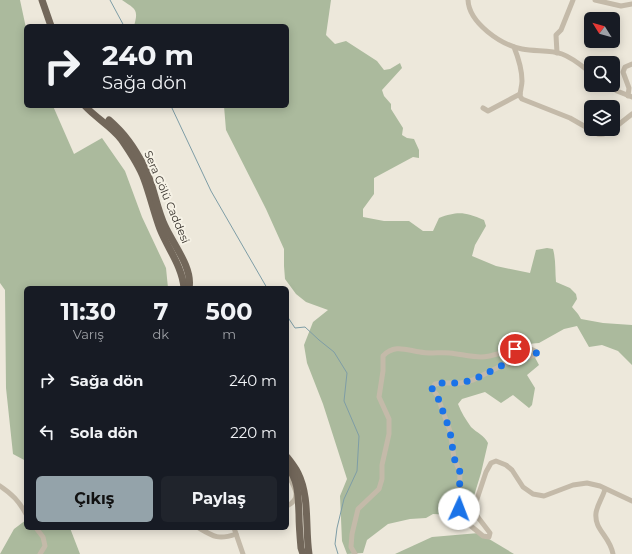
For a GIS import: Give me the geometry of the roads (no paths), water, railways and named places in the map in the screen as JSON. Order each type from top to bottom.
[{"type":"main road","points":[[37,0],[45,24]]},
{"type":"main road","points":[[42,0],[50,24]]},
{"type":"main road","name":"Sera Gölü Caddesi","points":[[88,108],[120,138],[138,166],[144,179],[160,230],[183,277],[184,286]]},
{"type":"main road","name":"Sera Gölü Caddesi","points":[[95,108],[121,130],[129,140],[145,168],[165,226],[187,270],[190,282],[189,286]]},
{"type":"main road","points":[[289,460],[298,473],[304,492],[309,554]]},
{"type":"main road","points":[[289,468],[297,485],[299,496],[301,548],[303,554]]},
{"type":"street","points":[[468,0],[468,4],[474,17],[485,31],[514,47],[557,53],[572,59],[584,68]]},
{"type":"street","points":[[557,53],[556,35],[561,30],[573,0]]},
{"type":"street","points":[[595,0],[621,6],[632,4]]},
{"type":"street","points":[[514,47],[522,81],[520,94],[522,99],[570,118],[584,126]]},
{"type":"street","points":[[620,92],[630,96],[630,88],[623,72],[625,67],[632,64]]},
{"type":"street","points":[[483,108],[488,111],[520,94]]},
{"type":"street","points":[[620,123],[632,114]]},
{"type":"street","points":[[355,554],[352,547],[352,534],[358,509],[379,489],[382,479],[382,465],[389,434],[389,419],[379,397],[383,371],[383,356],[388,351],[404,348],[420,352],[449,353],[481,357],[497,355],[515,349],[532,349],[537,352],[535,355],[509,362],[473,380],[460,383],[435,384],[432,389],[437,395],[450,431],[454,458],[460,472],[460,517],[484,536],[489,536],[490,533],[477,516],[474,508],[486,472],[491,463],[496,461],[506,465],[512,470],[523,487],[533,494],[544,496],[573,485],[587,484],[600,486],[632,501]]},
{"type":"street","points":[[289,477],[297,493],[294,502],[289,505]]},
{"type":"street","points":[[0,486],[12,494],[24,510]]},
{"type":"street","points":[[605,489],[596,512],[596,525],[610,542],[613,554]]},
{"type":"street","points":[[38,530],[43,537],[45,546],[40,554]]},
{"type":"street","points":[[203,530],[218,538],[227,537],[235,530],[243,554]]},
{"type":"waterway","points":[[110,0],[123,24]]},
{"type":"waterway","points":[[172,108],[211,191],[266,286]]},
{"type":"waterway","points":[[289,319],[295,328],[305,327],[334,352],[347,373],[344,401],[359,436],[357,471],[344,499],[337,528],[335,544],[338,554]]}]
